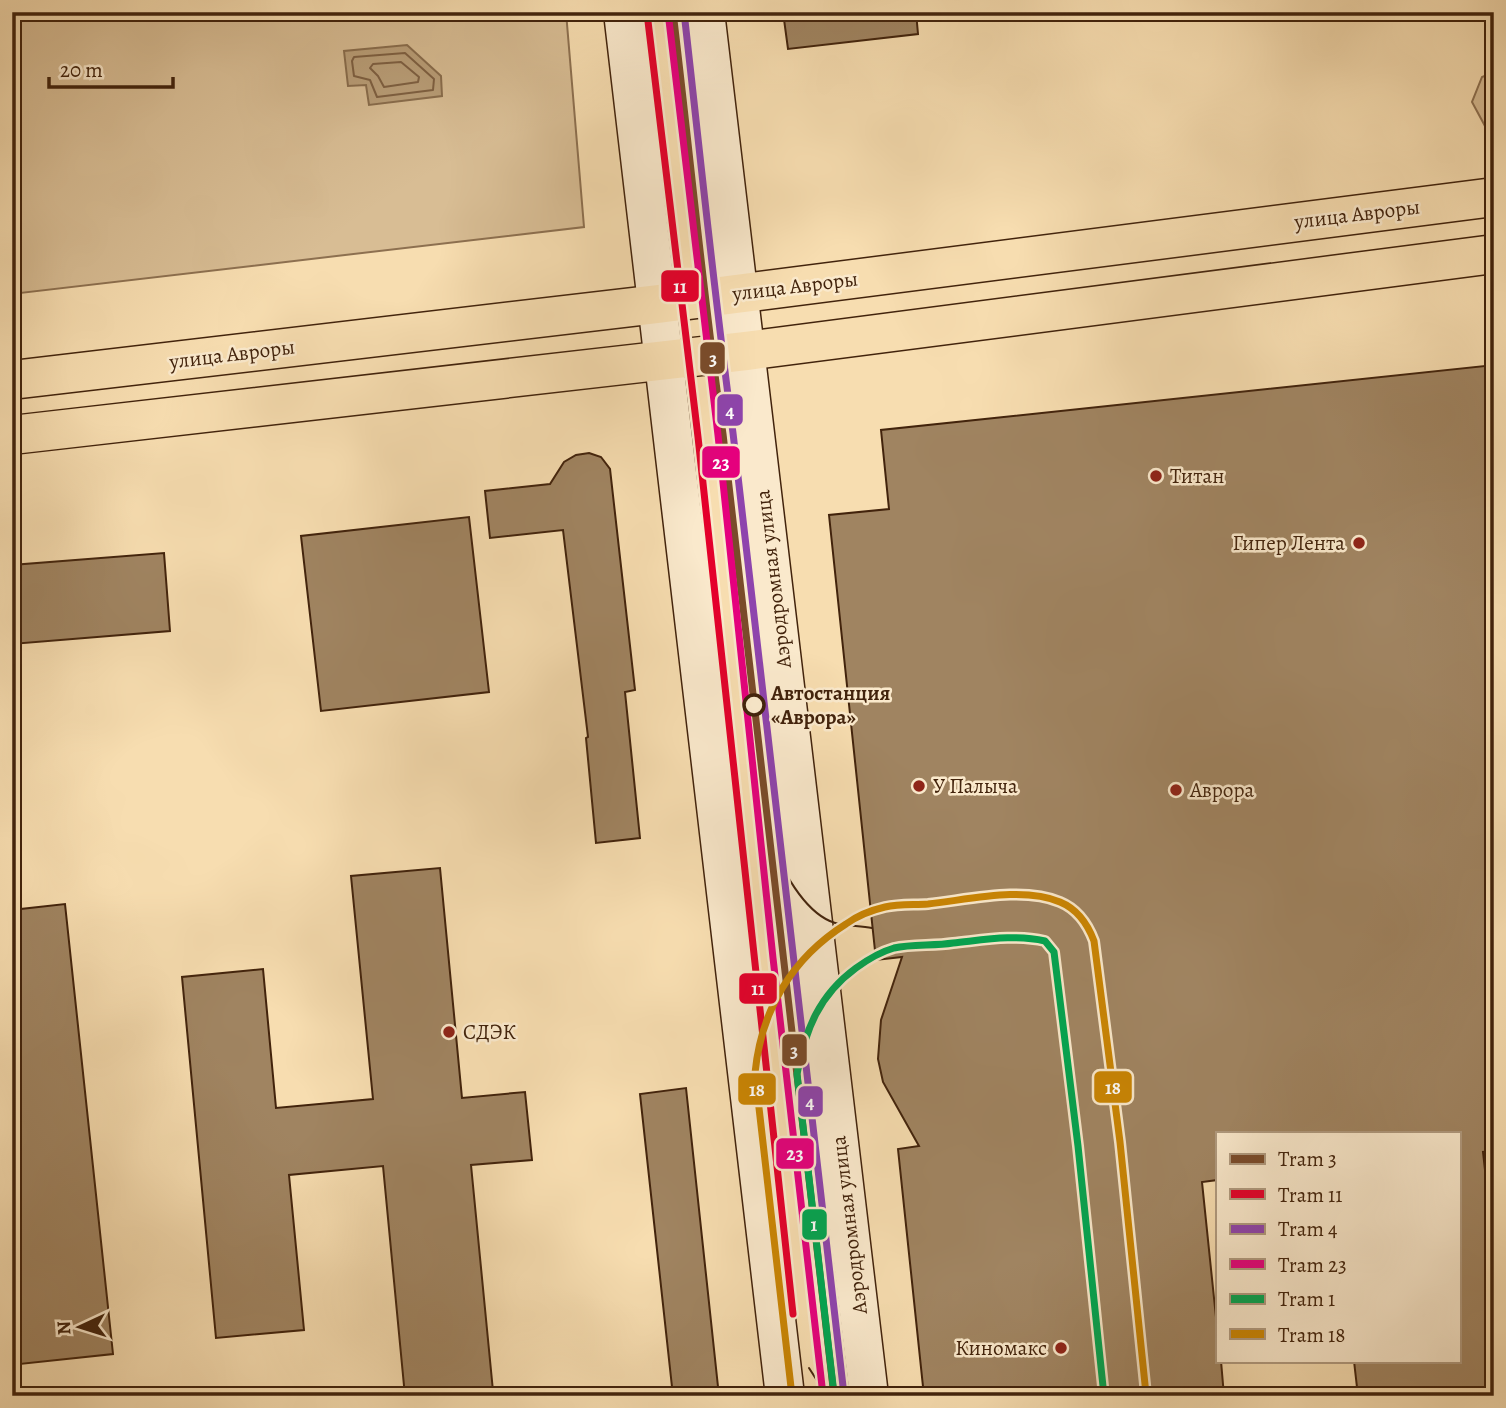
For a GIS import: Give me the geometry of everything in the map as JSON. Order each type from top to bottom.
[{"type":"main road","points":[[623,12],[785,1396]]},
{"type":"main road","name":"Аэродромная улица","points":[[705,12],[869,1396]]},
{"type":"main road","name":"улица Авроры","points":[[12,380],[658,304],[1494,197]]},
{"type":"main road","points":[[12,435],[746,351],[1494,254]]},
{"type":"shaded area","points":[[12,12],[566,12],[584,227],[12,294]]},
{"type":"shaded area","points":[[1494,72],[1494,128],[1485,126],[1472,102],[1482,77]]},
{"type":"water","points":[[407,45],[441,76],[442,96],[369,105],[366,85],[348,86],[344,51]]},
{"type":"building","points":[[783,12],[916,12],[918,34],[788,49]]},
{"type":"building","name":"Аврора","points":[[1494,365],[1494,1151],[1483,1152],[1494,1251],[1494,1396],[1358,1396],[1354,1362],[1460,1362],[1460,1132],[1216,1132],[1216,1180],[1202,1182],[1216,1317],[1216,1362],[1221,1362],[1224,1396],[924,1396],[898,1149],[919,1146],[883,1082],[878,1059],[881,1020],[902,957],[876,960],[829,515],[889,509],[881,430]]},
{"type":"building","points":[[589,453],[601,457],[610,469],[635,690],[625,692],[640,838],[596,843],[588,737],[563,530],[490,538],[485,491],[550,484],[564,462],[576,455]]},
{"type":"building","points":[[469,517],[489,692],[321,711],[301,536]]},
{"type":"building","points":[[164,553],[170,631],[12,644],[12,565]]},
{"type":"building","points":[[440,868],[462,1098],[525,1092],[532,1160],[471,1165],[493,1391],[443,1396],[405,1396],[383,1166],[289,1175],[304,1330],[216,1338],[182,977],[263,969],[276,1108],[373,1099],[351,876]]},
{"type":"building","points":[[65,904],[113,1354],[20,1364],[12,1291],[12,910]]},
{"type":"building","points":[[686,1088],[719,1396],[673,1396],[640,1094]]},
{"type":"tram line","name":"23","points":[[668,12],[718,435],[773,958],[823,1395]]},
{"type":"tram line","name":"3","points":[[673,12],[834,1396]]},
{"type":"tram line","name":"4","points":[[684,12],[844,1395]]},
{"type":"tram line","name":"11","points":[[647,13],[698,437],[793,1314]]},
{"type":"tram line","points":[[770,841],[796,890],[816,912],[839,924],[872,928]]},
{"type":"tram line","name":"18","points":[[792,1396],[755,1073],[758,1050],[772,1007],[795,969],[810,953],[860,916],[890,906],[1012,895],[1045,897],[1066,905],[1081,918],[1094,941],[1120,1142],[1146,1394]]},
{"type":"tram line","name":"1","points":[[834,1394],[797,1074],[809,1028],[832,990],[856,968],[884,952],[908,946],[1011,938],[1045,941],[1054,952],[1078,1146],[1104,1396]]},
{"type":"tram line","points":[[809,1368],[827,1396]]},
{"type":"place","name":"Титан","points":[[1156,476]]},
{"type":"place","name":"Гипер Лента","points":[[1359,543]]},
{"type":"place","name":"Автостанция «Аврора»","points":[[754,705]]},
{"type":"place","name":"У Палыча","points":[[919,786]]},
{"type":"place","name":"Аврора","points":[[1176,790]]},
{"type":"place","name":"СДЭК","points":[[449,1032]]},
{"type":"place","name":"Киномакс","points":[[1061,1348]]}]
